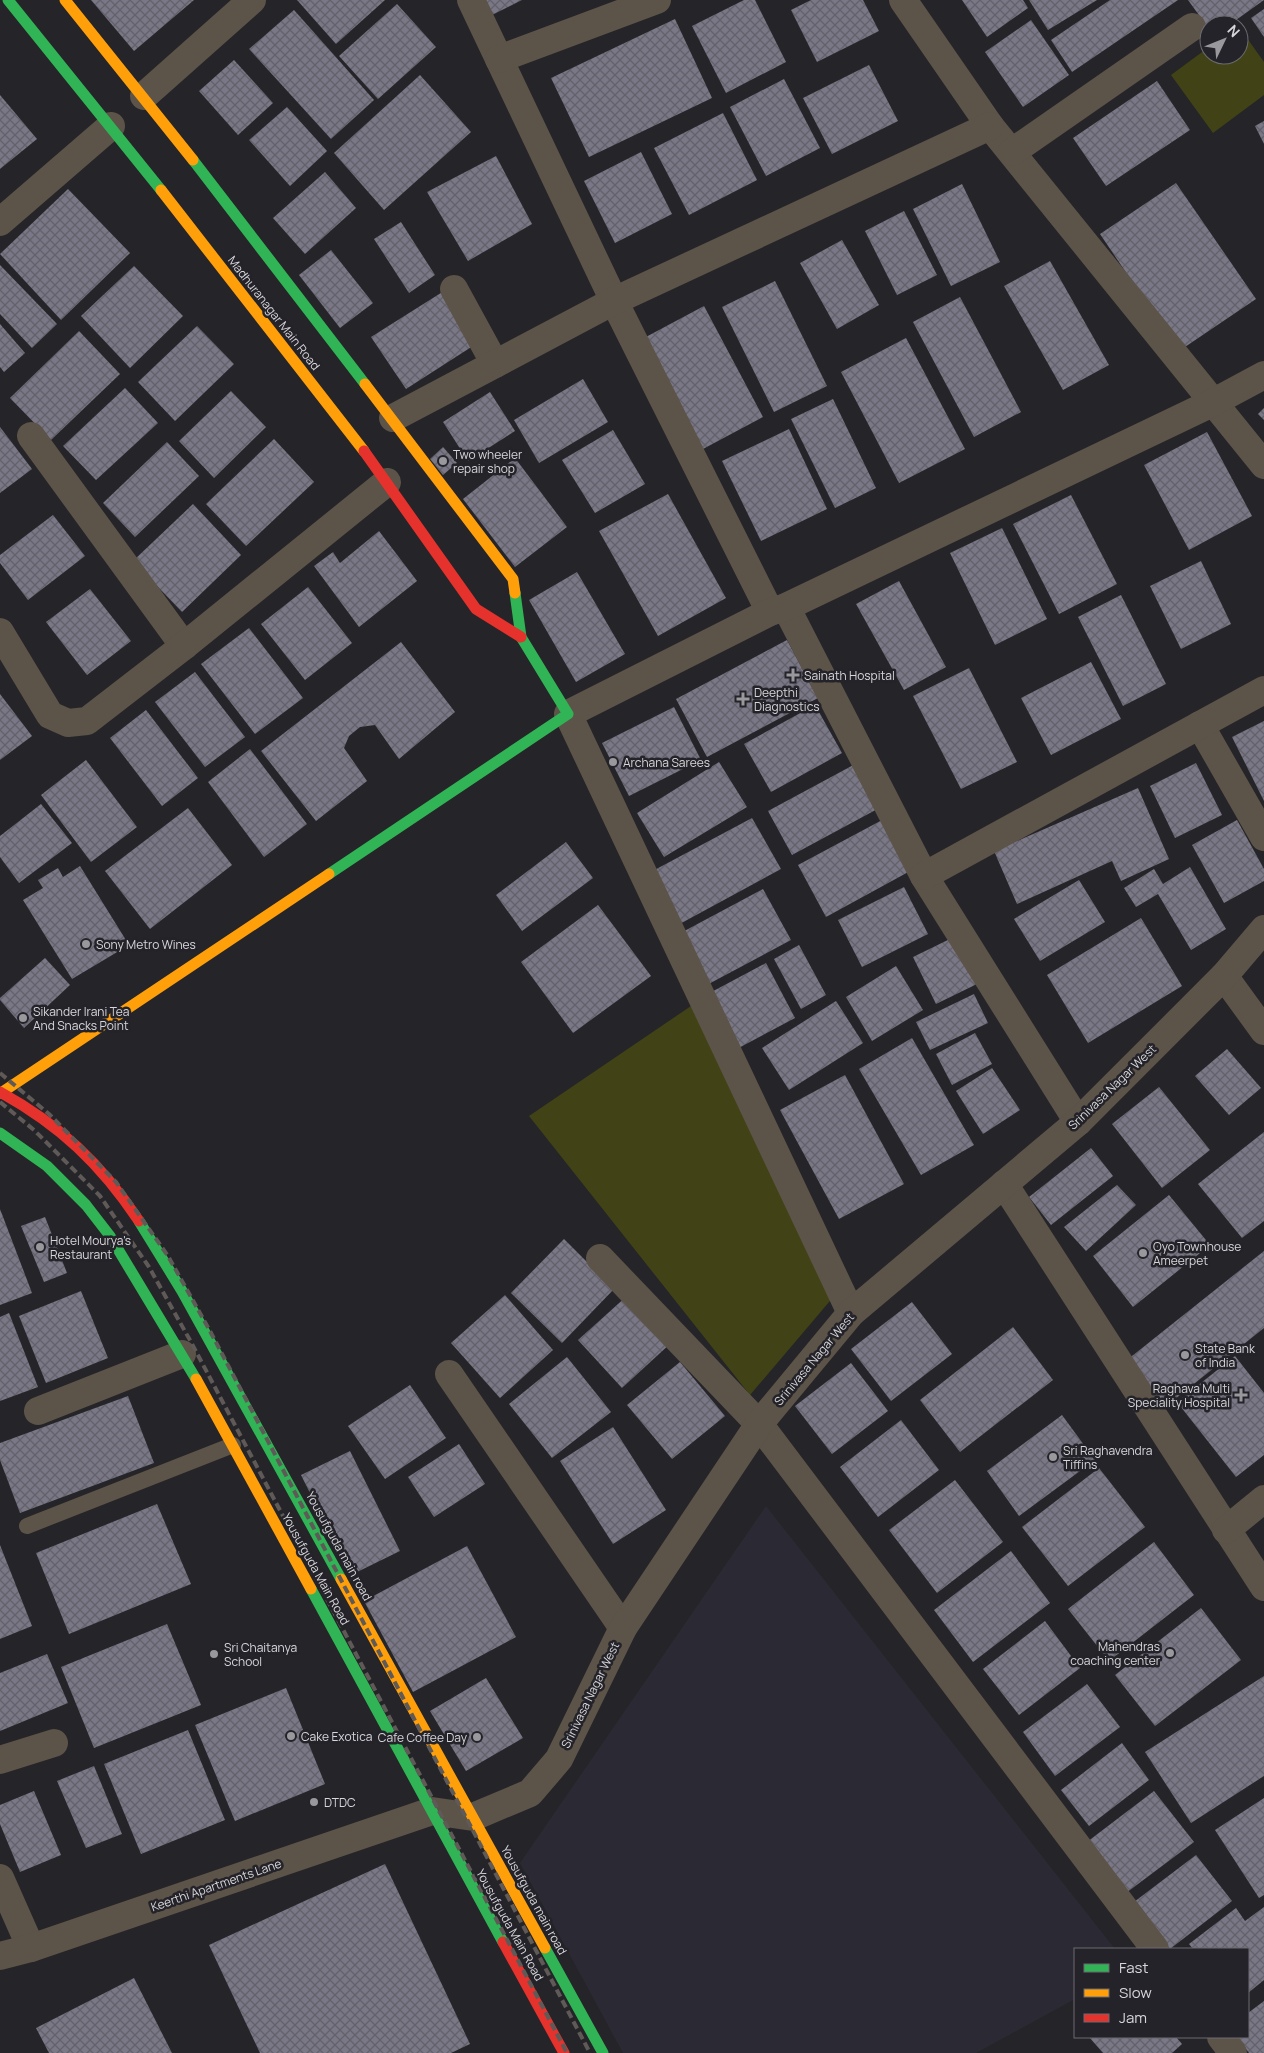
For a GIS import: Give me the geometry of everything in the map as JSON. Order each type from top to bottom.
[{"type":"street","name":"Madhuranagar Main Road","points":[[8,0],[110,126],[387,482],[476,610],[521,636]]},
{"type":"street","name":"Madhuranagar Main Road","points":[[65,0],[144,96],[393,418],[513,579],[521,636],[568,714]]},
{"type":"street","points":[[144,96],[252,0]]},
{"type":"street","points":[[471,0],[614,302],[778,610],[924,876],[1078,1122]]},
{"type":"street","points":[[499,59],[658,0]]},
{"type":"street","points":[[903,0],[990,126],[1264,465]]},
{"type":"street","points":[[1012,152],[1192,27]]},
{"type":"street","points":[[0,222],[110,126]]},
{"type":"street","points":[[393,418],[614,302],[990,126]]},
{"type":"street","points":[[454,289],[495,364]]},
{"type":"street","points":[[0,1093],[568,714],[778,610],[1212,402],[1264,375]]},
{"type":"street","points":[[31,436],[184,646]]},
{"type":"street","points":[[0,632],[50,715],[68,723],[87,721],[184,646],[387,482]]},
{"type":"street","points":[[924,876],[1264,690]]},
{"type":"street","points":[[568,714],[851,1313]]},
{"type":"street","points":[[1200,725],[1264,837]]},
{"type":"street","name":"Srinivasa Nagar West","points":[[473,1817],[530,1793],[559,1759],[623,1628],[759,1424],[851,1313],[1078,1122],[1224,976],[1264,929]]},
{"type":"street","points":[[1224,976],[1264,1031]]},
{"type":"street","name":"Yousufguda main road","points":[[0,1093],[37,1113],[84,1152],[116,1190],[145,1230],[182,1291],[603,2053]]},
{"type":"street","name":"Yousufguda Main Road","points":[[0,1133],[48,1166],[86,1205],[110,1236],[182,1354],[564,2053]]},
{"type":"street","points":[[1004,1184],[1264,1587]]},
{"type":"street","points":[[600,1258],[759,1424],[1154,1948]]},
{"type":"street","points":[[38,1411],[182,1354]]},
{"type":"street","points":[[449,1374],[623,1628]]},
{"type":"street","points":[[1226,1530],[1264,1499]]},
{"type":"street","points":[[0,1760],[54,1743]]},
{"type":"street","points":[[432,1811],[473,1817]]},
{"type":"street","name":"Keerthi Apartments Lane","points":[[0,1956],[31,1948],[432,1811]]},
{"type":"street","points":[[0,1878],[31,1948]]},
{"type":"street","points":[[1222,2038],[1233,2053]]},
{"type":"lane","points":[[27,1526],[233,1446]]},
{"type":"shaded area","points":[[1249,41],[1264,62],[1264,95],[1213,133],[1171,75],[1199,54],[1199,65],[1249,65]]},
{"type":"shaded area","points":[[691,1006],[835,1295],[750,1395],[529,1116]]},
{"type":"shaded area","points":[[766,1506],[1114,1948],[1074,1948],[1074,2000],[976,2053],[623,2053],[520,1863]]},
{"type":"building","points":[[91,0],[194,0],[134,51]]},
{"type":"building","points":[[297,0],[385,0],[336,44]]},
{"type":"building","points":[[477,0],[522,0],[486,18]]},
{"type":"building","points":[[744,0],[755,0],[786,62],[726,93],[692,26]]},
{"type":"building","points":[[811,0],[863,0],[879,31],[817,62],[791,10]]},
{"type":"building","points":[[962,0],[1023,0],[1028,8],[987,37]]},
{"type":"building","points":[[1029,0],[1097,0],[1048,30]]},
{"type":"building","points":[[1110,0],[1178,0],[1072,72],[1051,40]]},
{"type":"building","points":[[1188,0],[1264,0],[1243,15],[1199,15]]},
{"type":"building","points":[[397,4],[436,47],[378,99],[339,56]]},
{"type":"building","points":[[1264,9],[1264,37],[1251,18]]},
{"type":"building","points":[[294,10],[374,100],[331,139],[249,49]]},
{"type":"building","points":[[675,19],[712,98],[589,157],[551,78]]},
{"type":"building","points":[[1031,20],[1069,75],[1023,107],[985,52]]},
{"type":"building","points":[[234,60],[273,103],[238,135],[199,91]]},
{"type":"building","points":[[869,65],[898,121],[832,154],[803,98]]},
{"type":"building","points":[[420,75],[471,132],[384,210],[334,153]]},
{"type":"building","points":[[784,79],[820,148],[766,176],[730,107]]},
{"type":"building","points":[[1157,81],[1190,130],[1106,186],[1073,138]]},
{"type":"building","points":[[0,95],[37,139],[0,169]]},
{"type":"building","points":[[287,107],[327,151],[290,186],[249,140]]},
{"type":"building","points":[[723,113],[757,180],[689,215],[654,148]]},
{"type":"building","points":[[1264,121],[1264,144],[1255,126]]},
{"type":"building","points":[[641,152],[672,214],[615,243],[584,181]]},
{"type":"building","points":[[496,156],[532,224],[468,261],[427,192]]},
{"type":"building","points":[[325,172],[356,208],[305,254],[273,218]]},
{"type":"building","points":[[1176,183],[1256,299],[1179,351],[1100,234]]},
{"type":"building","points":[[962,184],[1000,262],[951,286],[913,209]]},
{"type":"building","points":[[68,189],[130,253],[61,320],[0,254]]},
{"type":"building","points":[[904,211],[937,275],[897,295],[865,231]]},
{"type":"building","points":[[401,222],[435,275],[409,293],[374,239]]},
{"type":"building","points":[[842,240],[879,305],[837,329],[800,263]]},
{"type":"building","points":[[331,250],[373,303],[340,328],[299,275]]},
{"type":"building","points":[[1050,261],[1109,365],[1063,390],[1004,286]]},
{"type":"building","points":[[0,265],[57,324],[32,348],[0,314]]},
{"type":"building","points":[[134,266],[183,316],[130,368],[81,316]]},
{"type":"building","points":[[775,281],[827,386],[774,412],[722,307]]},
{"type":"building","points":[[444,291],[476,344],[406,389],[371,337]]},
{"type":"building","points":[[960,297],[1021,412],[974,437],[913,322]]},
{"type":"building","points":[[704,306],[763,417],[703,449],[644,338]]},
{"type":"building","points":[[0,324],[25,353],[4,372],[0,367]]},
{"type":"building","points":[[197,326],[234,364],[175,421],[138,382]]},
{"type":"building","points":[[79,331],[120,374],[51,440],[10,398]]},
{"type":"building","points":[[906,338],[965,449],[899,483],[841,372]]},
{"type":"building","points":[[583,379],[608,422],[539,463],[514,420]]},
{"type":"building","points":[[125,388],[158,423],[96,480],[63,446]]},
{"type":"building","points":[[231,391],[266,427],[214,478],[179,441]]},
{"type":"building","points":[[490,392],[515,431],[468,461],[443,422]]},
{"type":"building","points":[[833,399],[876,488],[835,508],[791,419]]},
{"type":"building","points":[[1264,408],[1264,420],[1258,414]]},
{"type":"building","points":[[0,427],[32,469],[0,493]]},
{"type":"building","points":[[789,429],[827,509],[761,541],[722,461]]},
{"type":"building","points":[[613,430],[645,484],[595,513],[562,460]]},
{"type":"building","points":[[1207,432],[1252,516],[1189,550],[1144,465]]},
{"type":"building","points":[[274,439],[314,482],[246,546],[206,504]]},
{"type":"building","points":[[167,442],[199,476],[135,537],[103,503]]},
{"type":"building","name":"Two wheeler repair shop","points":[[443,447],[457,463],[443,475],[430,459]]},
{"type":"building","points":[[515,458],[567,527],[515,567],[463,499]]},
{"type":"building","points":[[668,494],[726,598],[658,636],[599,531]]},
{"type":"building","points":[[1071,495],[1117,584],[1059,614],[1013,524]]},
{"type":"building","points":[[193,504],[241,555],[182,612],[133,561]]},
{"type":"building","points":[[53,515],[85,556],[28,600],[0,563],[0,555]]},
{"type":"building","points":[[1002,528],[1047,619],[995,645],[950,553]]},
{"type":"building","points":[[379,531],[417,581],[359,627],[314,566],[333,552],[340,563]]},
{"type":"building","points":[[1201,561],[1231,624],[1181,649],[1150,586]]},
{"type":"building","points":[[577,572],[625,654],[576,682],[529,600]]},
{"type":"building","points":[[899,581],[946,667],[904,690],[856,604]]},
{"type":"building","points":[[308,587],[352,643],[305,680],[261,624]]},
{"type":"building","points":[[90,589],[131,641],[87,675],[46,622]]},
{"type":"building","points":[[1121,595],[1166,684],[1123,706],[1078,617]]},
{"type":"building","points":[[249,628],[303,698],[255,734],[201,664]]},
{"type":"building","points":[[787,640],[818,698],[707,757],[676,699]]},
{"type":"building","points":[[401,642],[455,712],[399,759],[375,725],[360,727],[349,736],[344,748],[367,781],[316,821],[261,751]]},
{"type":"building","points":[[1091,662],[1121,719],[1051,755],[1021,698]]},
{"type":"building","points":[[969,668],[1017,762],[961,789],[913,696]]},
{"type":"building","points":[[195,672],[245,737],[205,767],[155,702]]},
{"type":"building","points":[[0,694],[32,736],[0,760]]},
{"type":"building","points":[[815,705],[842,753],[771,792],[744,744]]},
{"type":"building","points":[[674,707],[701,760],[629,796],[602,743]]},
{"type":"building","points":[[146,710],[198,778],[162,806],[110,738]]},
{"type":"building","points":[[1264,721],[1264,801],[1232,737]]},
{"type":"building","points":[[250,749],[307,824],[264,857],[208,782]]},
{"type":"building","points":[[86,760],[137,827],[91,862],[41,795]]},
{"type":"building","points":[[719,762],[747,807],[664,857],[637,813]]},
{"type":"building","points":[[859,762],[883,806],[792,855],[768,811]]},
{"type":"building","points":[[1196,763],[1222,815],[1175,838],[1150,786]]},
{"type":"building","points":[[1138,788],[1169,859],[1121,881],[1112,861],[1017,904],[994,851]]},
{"type":"building","points":[[41,804],[72,843],[19,883],[0,857],[0,836]]},
{"type":"building","points":[[188,808],[232,865],[150,929],[105,871]]},
{"type":"building","points":[[752,818],[781,869],[676,926],[647,874]]},
{"type":"building","points":[[884,819],[912,870],[826,917],[798,865]]},
{"type":"building","points":[[1237,820],[1264,869],[1264,881],[1224,903],[1192,845]]},
{"type":"building","points":[[566,842],[593,878],[522,931],[496,895]]},
{"type":"building","points":[[80,866],[129,945],[72,979],[23,900],[43,888],[38,880],[58,868],[63,877]]},
{"type":"building","points":[[1190,867],[1226,929],[1191,950],[1158,894],[1136,907],[1124,888],[1154,869],[1163,884]]},
{"type":"building","points":[[1079,880],[1105,922],[1040,961],[1014,919]]},
{"type":"building","points":[[904,887],[928,934],[862,967],[838,920]]},
{"type":"building","points":[[763,889],[791,940],[703,987],[675,936]]},
{"type":"building","points":[[598,905],[651,976],[573,1033],[521,962]]},
{"type":"building","points":[[1141,918],[1182,986],[1088,1043],[1047,975]]},
{"type":"building","points":[[954,937],[977,984],[936,1004],[913,957]]},
{"type":"building","points":[[799,945],[826,995],[801,1009],[774,959]]},
{"type":"building","points":[[45,958],[70,985],[24,1028],[0,998]]},
{"type":"building","points":[[766,963],[795,1018],[733,1051],[704,996]]},
{"type":"building","points":[[896,966],[923,1010],[872,1041],[846,997]]},
{"type":"building","points":[[974,994],[988,1023],[930,1050],[916,1022]]},
{"type":"building","points":[[836,1001],[863,1043],[789,1090],[762,1048]]},
{"type":"building","points":[[975,1033],[992,1064],[952,1085],[936,1054]]},
{"type":"building","points":[[912,1038],[974,1145],[921,1175],[859,1069]]},
{"type":"building","points":[[1227,1049],[1261,1088],[1229,1115],[1195,1076]]},
{"type":"building","points":[[992,1068],[1020,1110],[983,1134],[956,1091]]},
{"type":"building","points":[[845,1075],[904,1184],[839,1219],[780,1110]]},
{"type":"building","points":[[1159,1087],[1210,1150],[1162,1188],[1112,1124]]},
{"type":"building","points":[[1264,1132],[1264,1221],[1242,1238],[1198,1184]]},
{"type":"building","points":[[1091,1148],[1113,1176],[1051,1225],[1029,1197]]},
{"type":"building","points":[[1117,1185],[1136,1205],[1086,1251],[1064,1227]]},
{"type":"building","points":[[1169,1195],[1210,1245],[1133,1307],[1093,1256]]},
{"type":"building","points":[[0,1209],[32,1293],[0,1305]]},
{"type":"building","points":[[45,1217],[67,1273],[44,1282],[21,1226]]},
{"type":"building","points":[[564,1239],[614,1289],[562,1343],[511,1293]]},
{"type":"building","points":[[1264,1251],[1264,1328],[1165,1407],[1127,1360]]},
{"type":"building","points":[[81,1291],[108,1358],[46,1383],[19,1316]]},
{"type":"building","points":[[505,1295],[553,1350],[500,1398],[451,1343]]},
{"type":"building","points":[[628,1295],[671,1343],[622,1388],[578,1340]]},
{"type":"building","points":[[912,1302],[952,1354],[891,1401],[851,1349]]},
{"type":"building","points":[[9,1313],[38,1387],[0,1401],[0,1317]]},
{"type":"building","points":[[1013,1327],[1053,1380],[960,1452],[920,1400]]},
{"type":"building","points":[[1235,1356],[1264,1393],[1264,1455],[1236,1477],[1177,1402]]},
{"type":"building","points":[[567,1357],[611,1412],[552,1458],[509,1404]]},
{"type":"building","points":[[680,1362],[725,1416],[672,1459],[627,1405]]},
{"type":"building","points":[[851,1363],[888,1411],[832,1454],[795,1406]]},
{"type":"building","points":[[410,1385],[446,1438],[385,1479],[348,1426]]},
{"type":"building","points":[[128,1396],[154,1463],[20,1513],[0,1460],[0,1443]]},
{"type":"building","points":[[1062,1415],[1095,1460],[1019,1516],[987,1471]]},
{"type":"building","points":[[901,1420],[939,1470],[878,1517],[840,1467]]},
{"type":"building","points":[[613,1427],[666,1510],[613,1544],[560,1461]]},
{"type":"building","points":[[459,1444],[485,1484],[434,1517],[408,1477]]},
{"type":"building","points":[[350,1451],[400,1551],[351,1575],[301,1475]]},
{"type":"building","points":[[1099,1468],[1145,1527],[1068,1586],[1022,1527]]},
{"type":"building","points":[[955,1480],[1003,1542],[937,1593],[889,1530]]},
{"type":"building","points":[[157,1504],[191,1584],[69,1634],[36,1553]]},
{"type":"building","points":[[1154,1542],[1194,1595],[1109,1661],[1068,1609]]},
{"type":"building","points":[[0,1545],[32,1626],[0,1639]]},
{"type":"building","points":[[467,1546],[516,1637],[413,1692],[364,1601]]},
{"type":"building","points":[[1011,1551],[1050,1603],[973,1662],[934,1610]]},
{"type":"building","points":[[1201,1608],[1241,1660],[1155,1726],[1115,1675]]},
{"type":"building","points":[[1045,1621],[1080,1668],[1019,1715],[983,1669]]},
{"type":"building","points":[[167,1624],[201,1705],[94,1748],[61,1667]]},
{"type":"building","points":[[47,1654],[68,1703],[0,1731],[0,1673]]},
{"type":"building","points":[[1264,1676],[1264,1776],[1191,1823],[1145,1752]]},
{"type":"building","points":[[486,1678],[523,1738],[466,1771],[430,1711]]},
{"type":"building","points":[[1087,1684],[1120,1727],[1055,1776],[1023,1732]]},
{"type":"building","points":[[286,1688],[325,1784],[235,1821],[195,1725]]},
{"type":"building","points":[[188,1730],[225,1820],[141,1854],[104,1764]]},
{"type":"building","points":[[1122,1743],[1149,1780],[1089,1826],[1061,1790]]},
{"type":"building","points":[[94,1766],[122,1834],[86,1848],[57,1781]]},
{"type":"building","points":[[34,1791],[61,1855],[20,1872],[0,1824],[0,1805]]},
{"type":"building","points":[[1154,1791],[1194,1842],[1122,1896],[1083,1845]]},
{"type":"building","points":[[1264,1798],[1264,1895],[1259,1898],[1215,1830]]},
{"type":"building","points":[[1196,1855],[1232,1901],[1171,1948],[1169,1948],[1134,1902]]},
{"type":"building","points":[[385,1864],[470,2044],[451,2053],[260,2053],[209,1945]]},
{"type":"building","points":[[1264,1907],[1264,1980],[1249,1992],[1249,1948],[1192,1948],[1189,1944],[1236,1908],[1245,1921]]},
{"type":"building","points":[[134,1978],[172,2053],[49,2053],[36,2028]]},
{"type":"building","points":[[1264,2001],[1264,2053],[1249,2053],[1238,2038],[1249,2038],[1249,2012]]},
{"type":"building","points":[[1090,2038],[1177,2038],[1182,2044],[1172,2053],[1103,2053]]},
{"type":"railway","points":[[0,1073],[49,1114],[116,1182],[168,1256],[210,1331],[590,2053]]},
{"type":"railway","points":[[0,1102],[34,1130],[100,1196],[149,1267],[191,1342],[567,2053]]},
{"type":"traffic: fast","points":[[8,0],[161,190]]},
{"type":"traffic: fast","points":[[193,160],[365,384]]},
{"type":"traffic: fast","points":[[329,874],[568,714],[521,637],[515,593]]},
{"type":"traffic: fast","points":[[0,1133],[47,1166],[86,1205],[110,1236],[196,1379]]},
{"type":"traffic: fast","points":[[139,1221],[182,1291],[341,1579]]},
{"type":"traffic: fast","points":[[311,1589],[503,1942]]},
{"type":"traffic: fast","points":[[545,1948],[603,2053]]},
{"type":"traffic: slow","points":[[65,0],[193,160]]},
{"type":"traffic: slow","points":[[161,190],[364,451]]},
{"type":"traffic: slow","points":[[365,384],[513,579],[515,593]]},
{"type":"traffic: slow","points":[[1,1093],[329,874]]},
{"type":"traffic: slow","points":[[196,1379],[311,1589]]},
{"type":"traffic: slow","points":[[341,1579],[545,1948]]},
{"type":"traffic: jam","points":[[364,451],[476,609],[521,637]]},
{"type":"traffic: jam","points":[[0,1092],[42,1118],[78,1148],[110,1181],[139,1221]]},
{"type":"traffic: jam","points":[[503,1942],[564,2053]]},
{"type":"place","name":"Two wheeler repair shop","points":[[443,461]]},
{"type":"place","name":"Sainath Hospital","points":[[793,675]]},
{"type":"place","name":"Deepthi Diagnostics","points":[[743,699]]},
{"type":"place","name":"Archana Sarees","points":[[613,762]]},
{"type":"place","name":"Sony Metro Wines","points":[[86,944]]},
{"type":"place","name":"Sikander Irani Tea And Snacks Point","points":[[23,1018]]},
{"type":"place","name":"Hotel Mourya's Restaurant","points":[[40,1247]]},
{"type":"place","name":"Oyo Townhouse Ameerpet","points":[[1143,1253]]},
{"type":"place","name":"State Bank of India","points":[[1185,1355]]},
{"type":"place","name":"Raghava Multi Speciality Hospital","points":[[1241,1395]]},
{"type":"place","name":"Sri Raghavendra Tiffins","points":[[1053,1457]]},
{"type":"place","name":"Mahendras coaching center","points":[[1170,1653]]},
{"type":"place","name":"Sri Chaitanya School","points":[[214,1654]]},
{"type":"place","name":"Cake Exotica","points":[[291,1736]]},
{"type":"place","name":"Cafe Coffee Day","points":[[477,1737]]},
{"type":"place","name":"DTDC","points":[[314,1802]]}]
